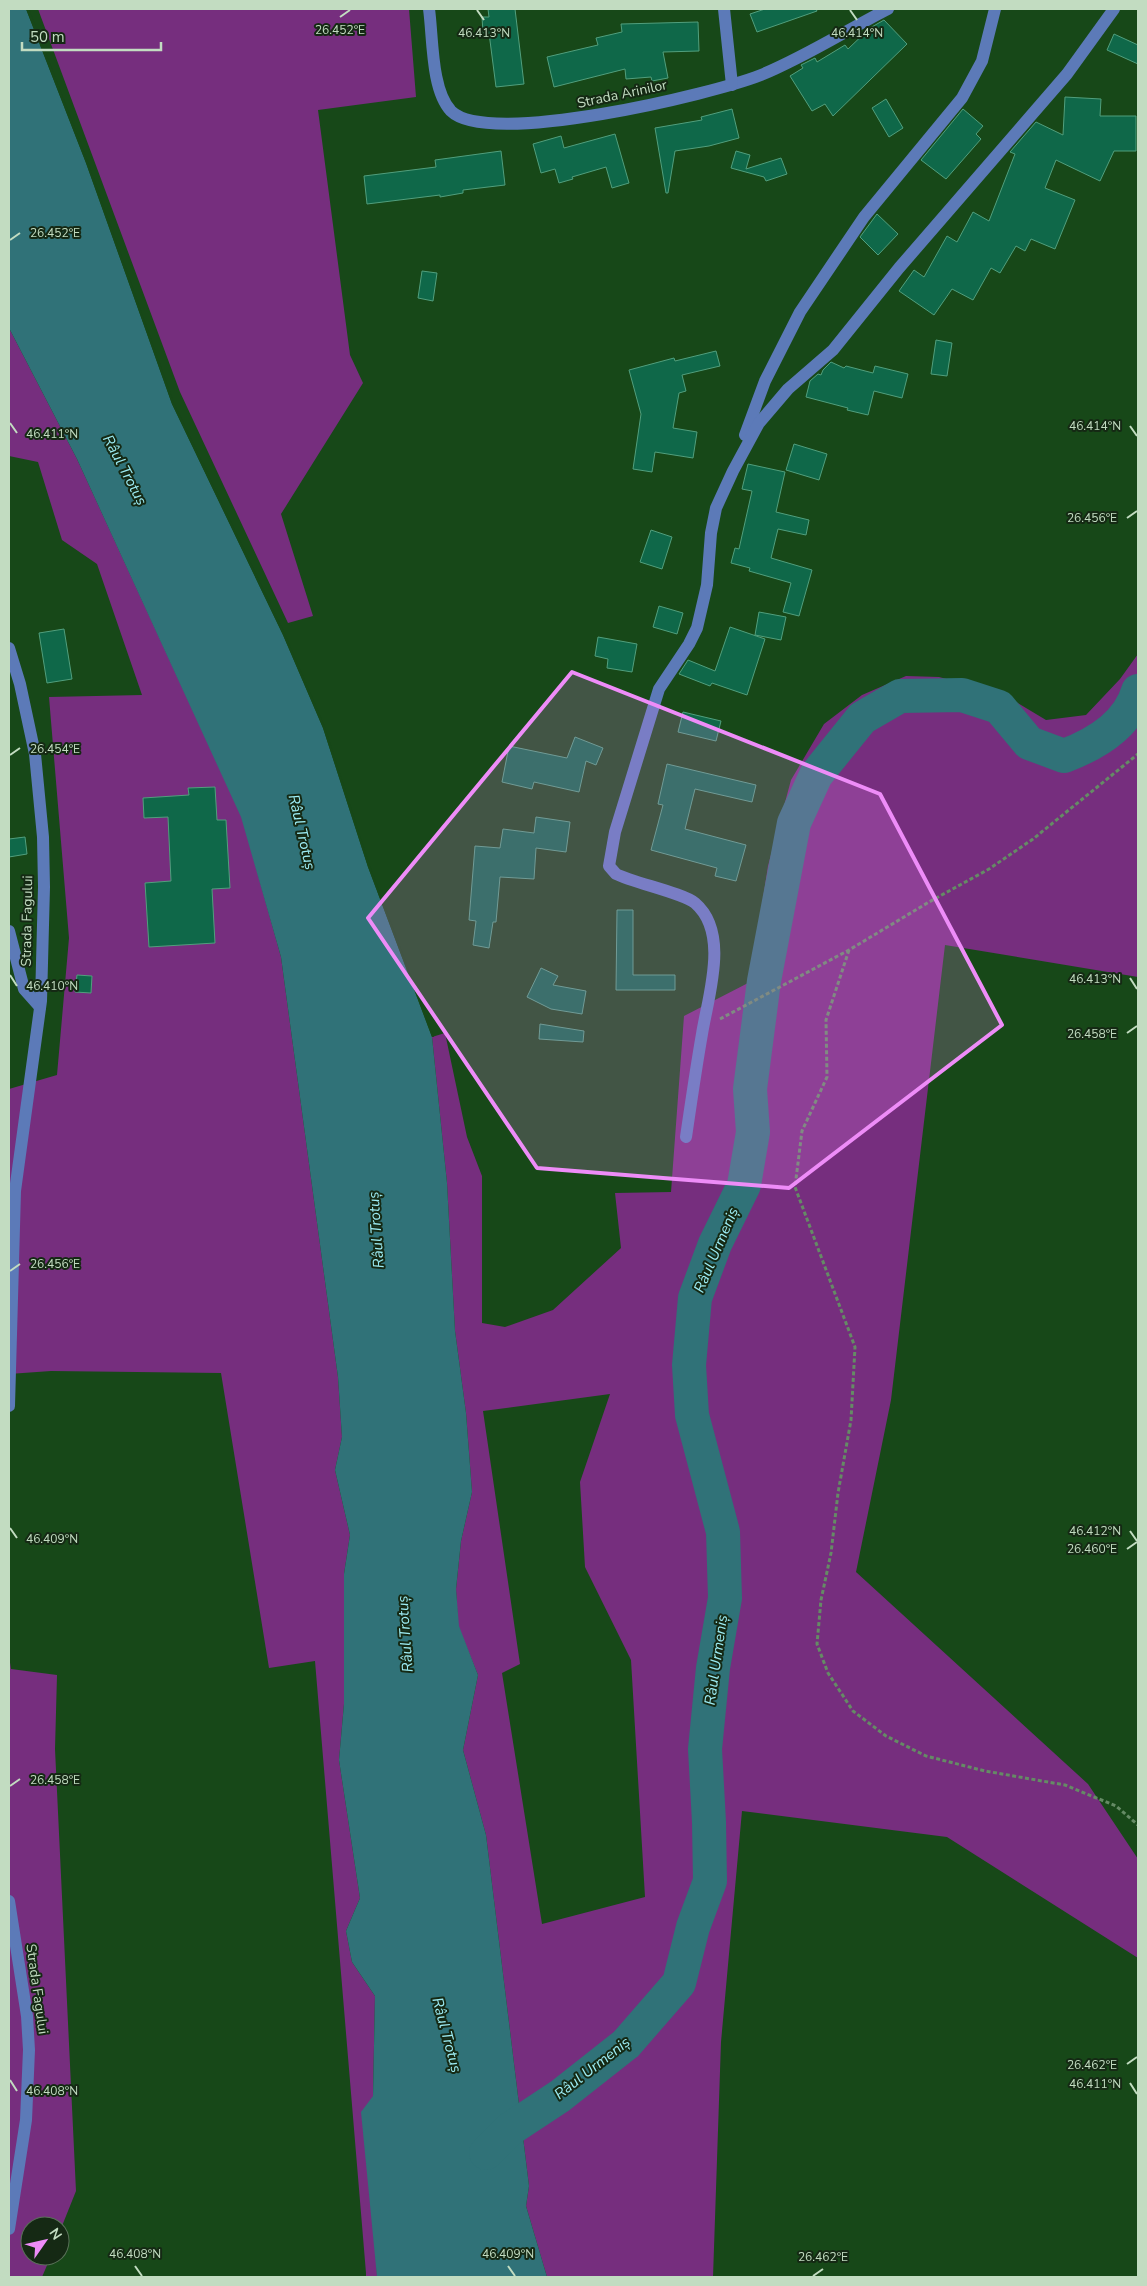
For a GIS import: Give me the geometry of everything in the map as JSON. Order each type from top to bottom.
[{"type":"street","name":"Strada Arinilor","points":[[429,9],[436,73],[442,96],[452,111],[484,124],[569,120],[732,85],[801,57],[888,9]]},
{"type":"street","points":[[724,9],[732,85]]},
{"type":"street","points":[[686,1137],[703,1029],[713,981],[714,953],[709,924],[703,912],[694,901],[616,874],[610,866],[615,832],[659,688],[689,644],[697,628],[707,585],[714,516],[733,471],[765,381],[800,312],[864,217],[962,98],[982,60],[996,9]]},
{"type":"street","points":[[733,471],[759,423],[771,407],[833,350],[899,268],[1066,74],[1114,9]]},
{"type":"street","name":"Strada Fagului","points":[[9,648],[29,722],[40,788],[44,887],[40,1007],[14,1191],[9,1406]]},
{"type":"street","points":[[9,931],[24,988],[40,1007]]},
{"type":"street","name":"Strada Fagului","points":[[9,1901],[26,2016],[29,2050],[26,2120],[9,2229]]},
{"type":"path","points":[[703,1029],[849,950],[928,902],[989,869],[1033,839],[1138,754]]},
{"type":"path","points":[[849,950],[826,1020],[827,1077],[802,1131],[795,1187],[855,1347],[851,1420],[838,1492],[831,1553],[821,1600],[817,1644],[828,1673],[853,1710],[886,1736],[926,1756],[985,1771],[1064,1784],[1116,1806],[1138,1826]]},
{"type":"highlighted area","points":[[572,672],[880,794],[1002,1025],[789,1188],[537,1168],[368,918]]},
{"type":"shaded area","points":[[38,9],[409,9],[416,97],[318,110],[350,355],[363,383],[281,514],[313,616],[288,623],[180,392]]},
{"type":"shaded area","points":[[9,328],[77,459],[242,817],[281,957],[338,1377],[342,1437],[335,1470],[350,1535],[344,1574],[344,1704],[339,1760],[360,1898],[346,1931],[352,1962],[375,1996],[373,2096],[377,2277],[366,2277],[315,1661],[269,1668],[221,1373],[51,1371],[9,1374],[9,1089],[57,1075],[69,938],[49,697],[142,695],[97,564],[62,540],[38,462],[9,456]]},
{"type":"shaded area","points":[[1138,654],[1138,977],[945,945],[891,1400],[856,1572],[1088,1784],[1138,1859],[1138,1958],[947,1837],[742,1811],[721,2042],[713,2277],[547,2277],[526,2206],[529,2186],[486,1835],[463,1750],[478,1675],[458,1626],[456,1589],[461,1541],[472,1492],[466,1413],[455,1331],[447,1183],[432,1037],[445,1033],[467,1137],[482,1176],[482,1323],[505,1327],[553,1310],[621,1248],[615,1193],[671,1192],[684,1016],[750,982],[768,866],[791,780],[824,724],[862,695],[906,676],[939,677],[1001,693],[1046,720],[1086,715],[1120,679]],"holes":[[[610,1394],[580,1482],[585,1567],[631,1660],[645,1897],[542,1924],[502,1673],[520,1664],[483,1411]]]},
{"type":"shaded area","points":[[9,1656],[11,1669],[57,1675],[55,1749],[76,2191],[66,2216],[20,2216],[20,2266],[47,2266],[42,2277],[9,2277]]},
{"type":"water","name":"Râul Trotuș","points":[[9,9],[26,9],[86,163],[172,404],[283,635],[323,728],[368,867],[432,1037],[447,1183],[455,1331],[466,1413],[472,1492],[461,1541],[456,1589],[459,1626],[478,1675],[463,1750],[486,1835],[529,2186],[526,2206],[547,2277],[377,2277],[361,2112],[373,2096],[375,1996],[352,1962],[346,1931],[360,1898],[339,1760],[344,1704],[344,1574],[350,1535],[335,1470],[342,1437],[338,1377],[281,957],[241,817],[77,459],[9,328]]},
{"type":"pier","points":[[26,9],[29,9],[88,162],[174,403],[285,634],[325,727],[370,866],[434,1037],[432,1037],[368,867],[323,728],[283,635],[172,404],[86,163]]},
{"type":"building","points":[[488,9],[515,9],[524,84],[496,87],[489,33],[483,33],[482,17],[489,17]]},
{"type":"building","points":[[765,9],[816,9],[817,11],[757,32],[750,14]]},
{"type":"building","points":[[884,20],[907,44],[833,116],[825,104],[812,111],[790,76],[803,68],[801,65],[815,58],[817,62],[845,45],[848,49],[870,28]]},
{"type":"building","points":[[698,22],[699,51],[663,52],[668,78],[652,81],[651,77],[626,79],[625,69],[554,87],[547,57],[598,45],[596,38],[622,32],[621,24]]},
{"type":"building","points":[[1114,34],[1138,45],[1138,64],[1107,50]]},
{"type":"building","points":[[1065,97],[1101,99],[1100,116],[1136,116],[1136,151],[1114,151],[1100,181],[1056,160],[1045,188],[1075,200],[1055,249],[1031,239],[1025,251],[1016,246],[1000,273],[991,268],[973,300],[952,289],[934,315],[899,291],[914,270],[924,277],[947,236],[957,242],[973,212],[989,221],[1015,154],[1010,152],[1036,122],[1063,135]]},
{"type":"building","points":[[886,99],[903,128],[889,137],[872,108]]},
{"type":"building","points":[[732,109],[739,138],[709,146],[675,151],[668,193],[666,193],[655,128],[702,120],[701,117]]},
{"type":"building","points":[[963,109],[983,126],[976,134],[981,139],[946,179],[921,160]]},
{"type":"building","points":[[615,134],[629,183],[612,188],[606,167],[559,183],[555,169],[541,173],[533,144],[561,136],[564,148]]},
{"type":"building","points":[[501,151],[505,185],[463,190],[463,193],[440,197],[440,195],[367,204],[364,176],[436,167],[435,160]]},
{"type":"building","points":[[736,151],[750,155],[746,169],[781,158],[787,174],[766,181],[764,177],[731,168]]},
{"type":"building","points":[[877,214],[898,234],[878,255],[860,237]]},
{"type":"building","points":[[422,271],[437,273],[433,301],[418,298]]},
{"type":"building","points":[[936,340],[952,343],[947,376],[931,374]]},
{"type":"building","points":[[716,351],[720,366],[682,375],[686,391],[679,393],[673,428],[697,432],[693,458],[655,452],[652,472],[633,469],[641,414],[629,370],[674,358],[675,361]]},
{"type":"building","points":[[831,362],[844,368],[846,366],[873,373],[875,366],[908,374],[902,398],[874,391],[868,415],[806,397],[810,381],[818,374],[821,375]]},
{"type":"building","points":[[794,444],[827,454],[819,480],[786,470]]},
{"type":"building","points":[[748,464],[785,472],[776,512],[809,520],[806,535],[778,529],[771,558],[812,570],[799,616],[783,612],[791,583],[749,571],[750,568],[731,563],[735,548],[739,549],[752,491],[742,489]]},
{"type":"building","points":[[651,530],[672,537],[662,569],[640,562]]},
{"type":"building","points":[[659,606],[683,613],[677,634],[653,627]]},
{"type":"building","points":[[759,612],[786,617],[781,640],[755,635]]},
{"type":"building","points":[[730,627],[765,639],[747,695],[712,683],[710,686],[679,674],[688,660],[715,671]]},
{"type":"building","points":[[64,629],[72,679],[47,683],[39,633]]},
{"type":"building","points":[[598,637],[637,644],[632,672],[607,668],[608,659],[595,656]]},
{"type":"building","points":[[683,712],[721,721],[716,741],[678,732]]},
{"type":"building","points":[[575,737],[603,748],[596,765],[586,761],[579,792],[534,782],[532,789],[502,782],[509,746],[567,758]]},
{"type":"building","points":[[667,764],[756,785],[752,802],[695,789],[685,829],[746,845],[736,881],[715,876],[717,868],[651,850],[663,805],[658,804]]},
{"type":"building","points":[[215,787],[217,820],[226,820],[230,888],[212,889],[215,943],[149,947],[145,883],[171,881],[168,817],[144,818],[143,798],[189,795],[188,788]]},
{"type":"building","points":[[536,817],[570,822],[566,852],[536,848],[534,879],[500,877],[496,922],[493,922],[489,948],[473,945],[476,921],[469,920],[475,846],[500,848],[503,829],[534,833]]},
{"type":"building","points":[[25,837],[27,854],[9,857],[9,839]]},
{"type":"building","points":[[617,910],[633,910],[633,975],[675,975],[675,990],[616,990]]},
{"type":"building","points":[[541,968],[558,976],[553,985],[586,991],[582,1014],[551,1009],[527,997]]},
{"type":"building","points":[[77,975],[92,976],[91,993],[75,992]]},
{"type":"building","points":[[540,1024],[584,1031],[583,1042],[539,1039]]},
{"type":"waterway","name":"Râul Urmeniș","points":[[486,2153],[510,2129],[560,2096],[626,2044],[679,1983],[693,1927],[710,1881],[705,1749],[713,1668],[725,1598],[723,1532],[692,1415],[689,1365],[695,1298],[715,1244],[744,1185],[753,1132],[750,1089],[764,981],[794,823],[816,775],[862,718],[900,696],[962,695],[999,707],[1029,743],[1064,756],[1088,746],[1109,732],[1127,714],[1138,691]]}]
